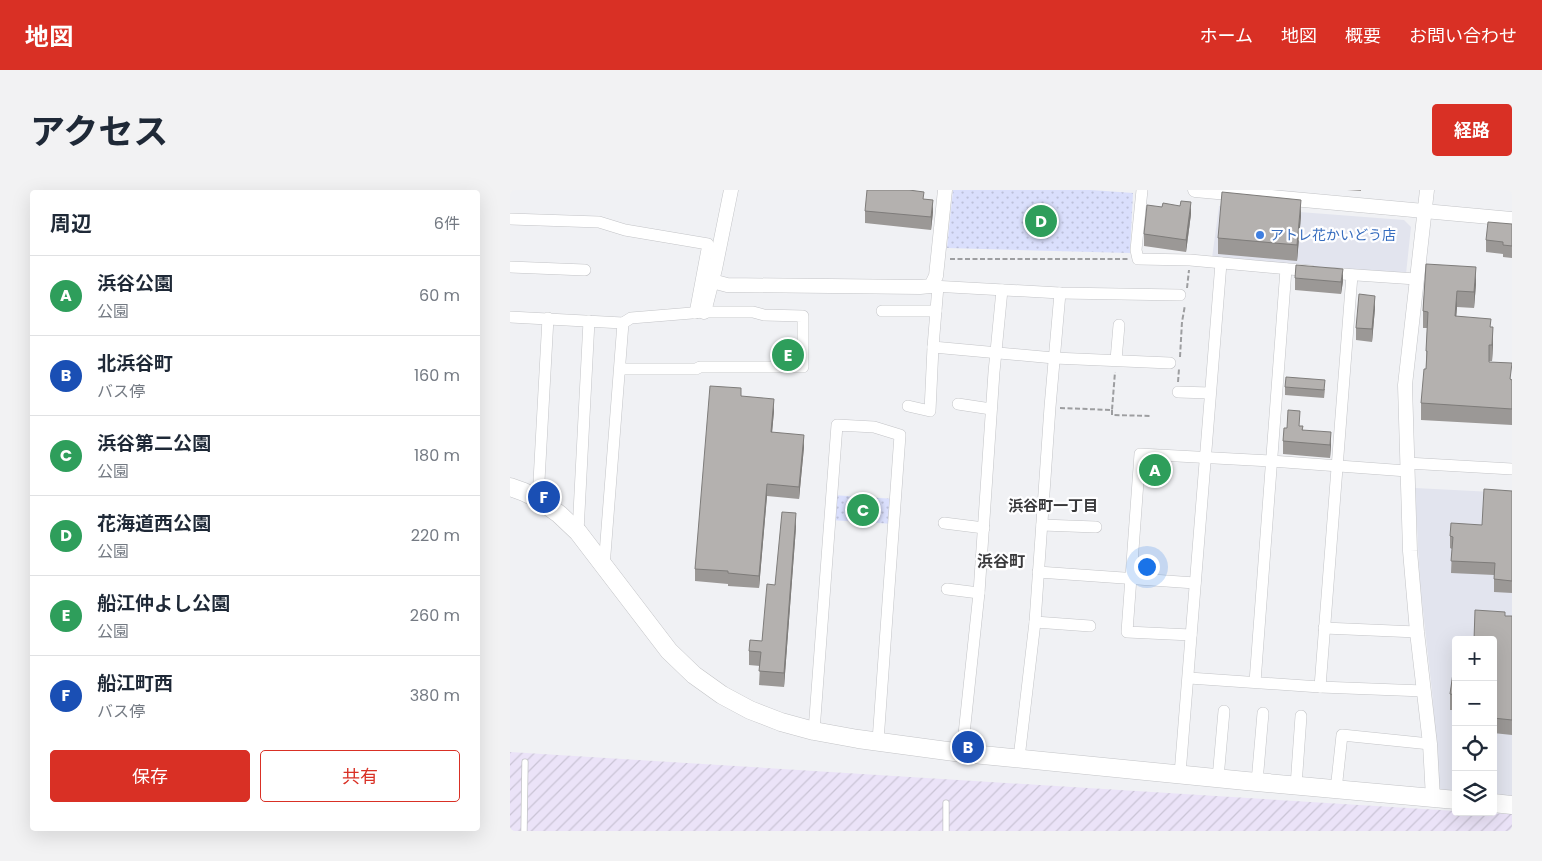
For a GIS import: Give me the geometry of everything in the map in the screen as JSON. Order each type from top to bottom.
[{"type":"main road","points":[[510,487],[538,499],[559,514],[578,532],[669,651],[694,675],[722,695],[750,710],[782,722],[814,731],[962,753],[1452,800]]},
{"type":"main road","points":[[1497,803],[1512,805]]},
{"type":"street","points":[[700,313],[712,281],[731,190]]},
{"type":"street","points":[[908,406],[930,411],[936,311],[934,286],[945,190]]},
{"type":"street","points":[[1142,190],[1136,250],[1138,259],[1190,260],[1416,279]]},
{"type":"street","points":[[1195,190],[1512,218]]},
{"type":"street","points":[[1427,190],[1405,385],[1410,551],[1430,744],[1433,798]]},
{"type":"street","points":[[510,219],[599,222],[625,230],[708,244],[700,313]]},
{"type":"street","points":[[1180,774],[1220,263]]},
{"type":"street","points":[[510,267],[585,270]]},
{"type":"street","points":[[1255,682],[1270,461],[1286,269]]},
{"type":"street","points":[[1320,687],[1352,275]]},
{"type":"street","points":[[712,281],[726,285],[920,288],[934,286],[1184,298]]},
{"type":"street","points":[[962,753],[979,593],[995,353],[1002,290]]},
{"type":"street","points":[[1020,758],[1035,622],[1060,293]]},
{"type":"street","points":[[882,311],[936,311]]},
{"type":"street","points":[[510,317],[623,324],[631,318],[700,313],[753,312],[764,315],[803,316],[803,366],[620,369]]},
{"type":"street","points":[[538,499],[548,318]]},
{"type":"street","points":[[578,532],[589,321]]},
{"type":"street","points":[[604,567],[623,324]]},
{"type":"street","points":[[1116,360],[1119,325]]},
{"type":"street","points":[[933,347],[1054,358],[1170,363]]},
{"type":"street","points":[[1178,392],[1210,393]]},
{"type":"street","points":[[958,404],[991,409]]},
{"type":"street","points":[[814,731],[838,425],[874,427],[900,434],[878,741]]},
{"type":"street","points":[[1191,635],[1128,632],[1140,454],[1336,466],[1512,469]]},
{"type":"street","points":[[944,523],[984,528]]},
{"type":"street","points":[[1042,525],[1096,527]]},
{"type":"street","points":[[1038,572],[1195,583]]},
{"type":"street","points":[[948,588],[979,593]]},
{"type":"street","points":[[1035,622],[1090,626]]},
{"type":"street","points":[[1324,628],[1417,632]]},
{"type":"street","points":[[1189,678],[1320,687],[1424,691]]},
{"type":"street","points":[[1218,778],[1224,711]]},
{"type":"street","points":[[1257,782],[1263,713]]},
{"type":"street","points":[[1296,786],[1301,716]]},
{"type":"street","points":[[1336,790],[1342,735],[1430,744]]},
{"type":"lane","points":[[524,831],[525,762]]},
{"type":"lane","points":[[946,803],[946,831]]},
{"type":"path","points":[[938,259],[1138,259]]},
{"type":"path","points":[[1178,392],[1184,298],[1190,260]]},
{"type":"path","points":[[1116,360],[1112,415],[1152,416]]},
{"type":"path","points":[[1050,408],[1112,410]]},
{"type":"shaded area","points":[[953,190],[1091,190],[1133,193],[1130,253],[947,248]]},
{"type":"shaded area","points":[[1219,206],[1404,220],[1411,227],[1406,274],[1212,258]]},
{"type":"shaded area","points":[[775,346],[801,346],[801,364],[775,364]]},
{"type":"shaded area","points":[[1142,457],[1169,459],[1167,483],[1140,481]]},
{"type":"shaded area","points":[[1415,488],[1512,493],[1512,798],[1497,796],[1497,636],[1452,636],[1452,791],[1439,790],[1432,691],[1420,584]]},
{"type":"shaded area","points":[[832,495],[896,499],[894,524],[830,520]]},
{"type":"shaded area","points":[[510,752],[1452,811],[1452,816],[1512,814],[1512,831],[510,831]]},
{"type":"building","points":[[867,190],[924,192],[923,199],[933,200],[931,217],[865,211]]},
{"type":"building","name":"アトレ花かいどう店","points":[[1222,192],[1301,200],[1297,245],[1218,238]]},
{"type":"building","points":[[1181,201],[1191,202],[1186,240],[1144,234],[1147,205],[1162,207],[1163,203],[1180,206]]},
{"type":"building","points":[[1488,222],[1512,224],[1512,246],[1503,245],[1503,242],[1486,240]]},
{"type":"building","points":[[1426,264],[1476,267],[1474,292],[1457,291],[1455,316],[1491,319],[1490,327],[1493,327],[1492,345],[1489,345],[1489,362],[1512,363],[1510,379],[1512,380],[1512,409],[1421,403],[1427,351],[1428,312],[1423,311]]},
{"type":"building","points":[[1296,265],[1343,269],[1341,282],[1295,278]]},
{"type":"building","points":[[1359,294],[1375,296],[1372,329],[1356,328]]},
{"type":"building","points":[[1286,377],[1325,380],[1324,390],[1285,387]]},
{"type":"building","points":[[710,386],[741,388],[741,396],[774,399],[771,432],[804,435],[799,487],[767,484],[759,576],[728,573],[728,571],[695,569]]},
{"type":"building","points":[[1288,410],[1300,411],[1299,426],[1303,426],[1302,430],[1331,432],[1330,445],[1283,441],[1284,428],[1287,428]]},
{"type":"building","points":[[1484,489],[1512,491],[1512,581],[1494,579],[1495,563],[1451,561],[1453,537],[1450,536],[1451,523],[1482,525]]},
{"type":"building","points":[[782,512],[796,513],[784,673],[759,671],[761,652],[749,651],[750,640],[762,641],[767,584],[775,585]]},
{"type":"building","points":[[1475,610],[1505,612],[1505,616],[1512,616],[1512,720],[1497,718],[1497,636],[1474,636]]},
{"type":"place","name":"花海道西公園","points":[[1041,221]]},
{"type":"place","name":"アトレ花かいどう店","points":[[1260,235]]},
{"type":"place","name":"船江仲よし公園","points":[[788,355]]},
{"type":"place","name":"浜谷公園","points":[[1155,470]]},
{"type":"place","name":"船江町西","points":[[544,497]]},
{"type":"place","name":"浜谷第二公園","points":[[863,510]]},
{"type":"place","name":"北浜谷町","points":[[968,747]]},
{"type":"district","name":"浜谷町一丁目","points":[[1053,505]]},
{"type":"district","name":"浜谷町","points":[[1001,561]]}]
